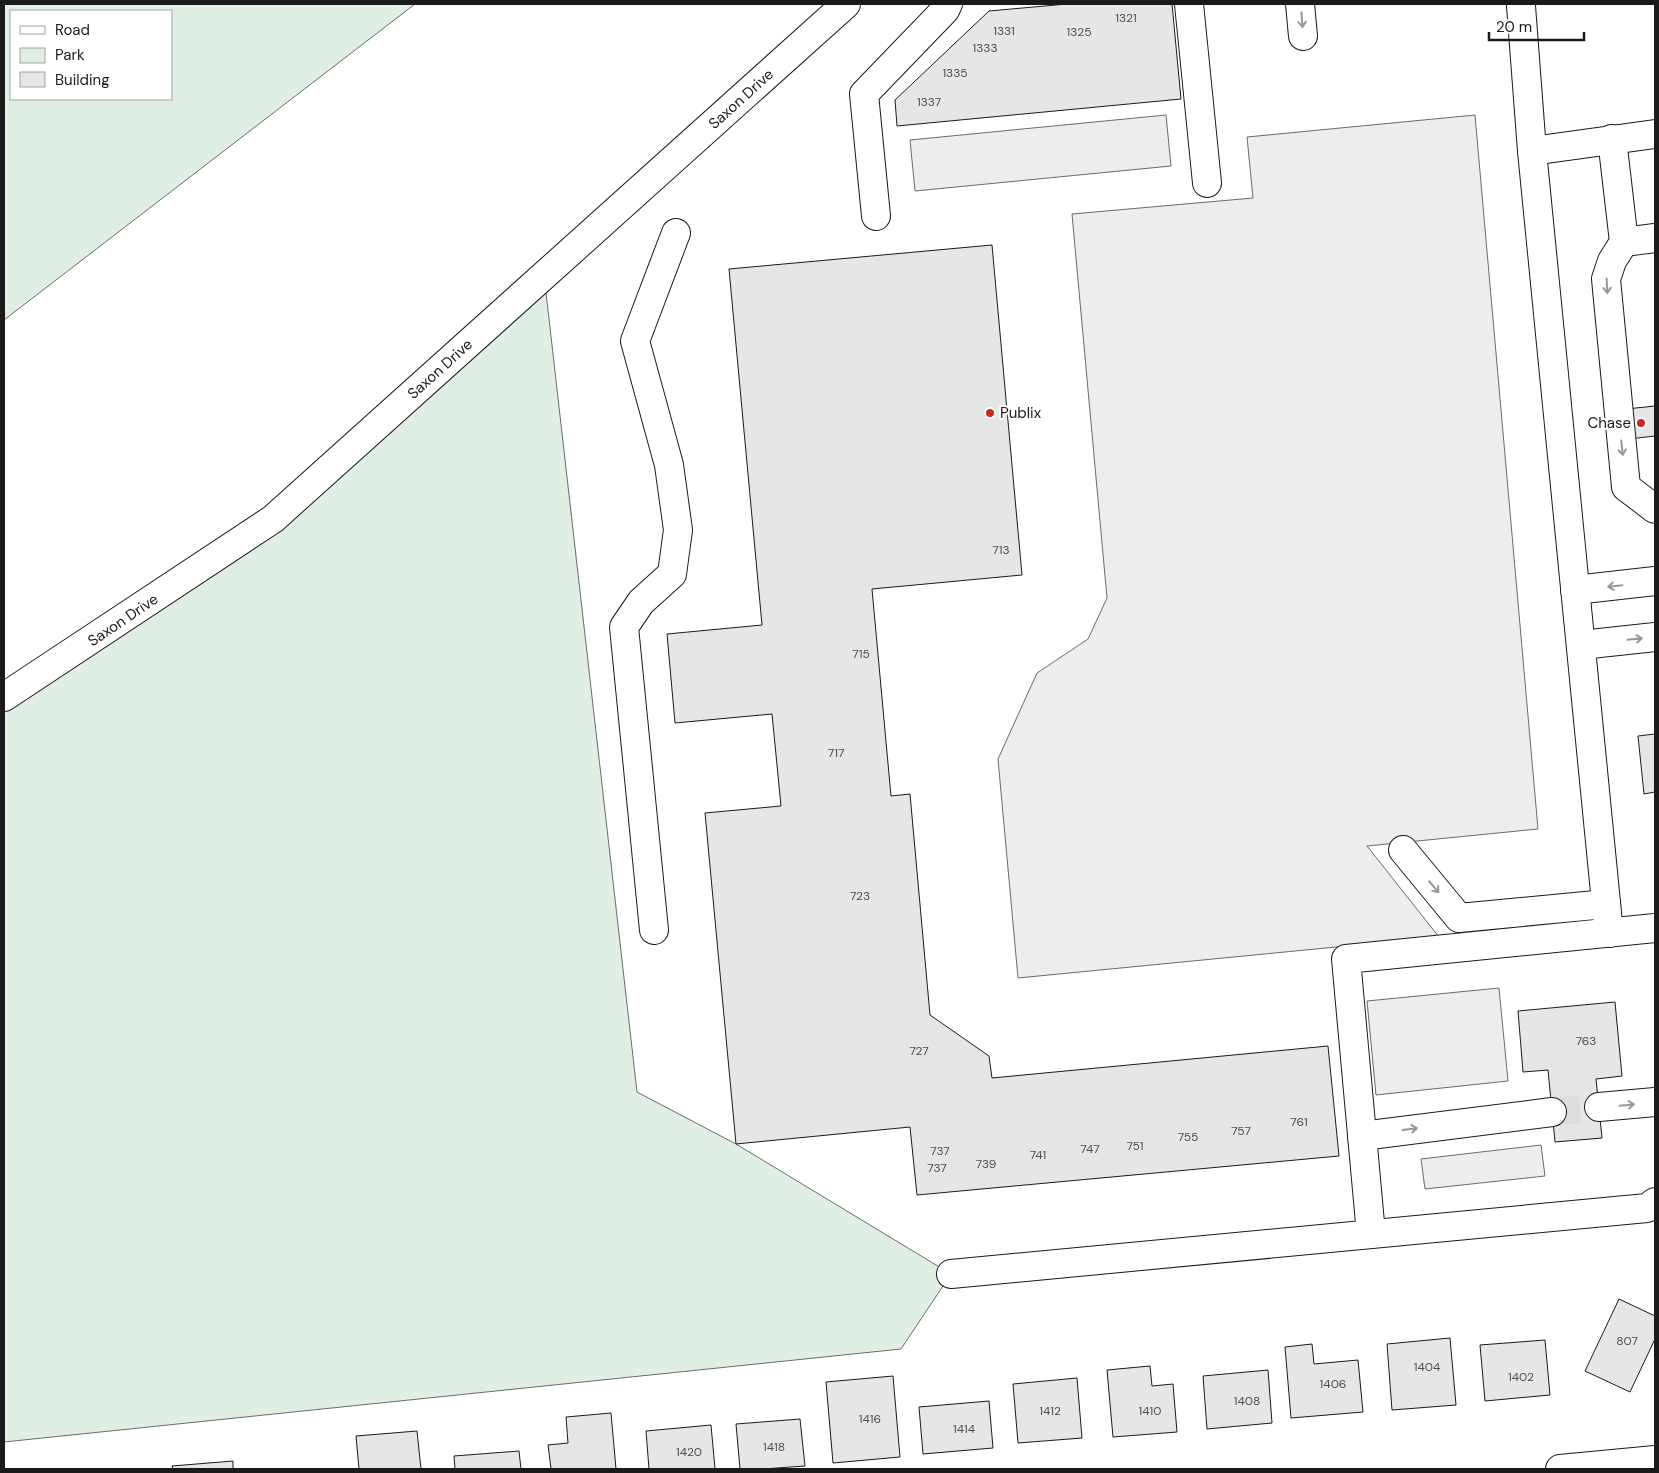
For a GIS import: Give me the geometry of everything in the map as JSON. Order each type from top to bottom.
[{"type":"street","name":"Saxon Drive","points":[[4,697],[273,519],[846,4]]},
{"type":"street","points":[[876,216],[864,94],[945,10],[948,4]]},
{"type":"street","points":[[1189,4],[1207,183]]},
{"type":"street","points":[[1300,4],[1303,36]]},
{"type":"street","points":[[1521,6],[1532,151],[1609,933]]},
{"type":"street","points":[[1532,151],[1655,134]]},
{"type":"street","points":[[1612,140],[1624,242],[1612,261],[1606,279],[1626,487],[1655,509],[1655,514]]},
{"type":"street","points":[[654,930],[624,627],[641,602],[672,574],[678,530],[669,465],[635,342],[676,233]]},
{"type":"street","points":[[1624,242],[1655,238]]},
{"type":"street","points":[[1575,590],[1655,581]]},
{"type":"street","points":[[1581,645],[1655,637]]},
{"type":"street","points":[[1403,850],[1459,918],[1606,904]]},
{"type":"street","points":[[1371,1234],[1346,959],[1655,928]]},
{"type":"street","points":[[1598,1107],[1655,1102]]},
{"type":"street","points":[[1362,1136],[1552,1112]]},
{"type":"street","points":[[951,1274],[1647,1208],[1655,1202]]},
{"type":"street","points":[[1560,1469],[1655,1460]]},
{"type":"green space","points":[[4,4],[415,4],[4,320]]},
{"type":"green space","points":[[544,275],[637,1092],[736,1144],[951,1274],[901,1349],[4,1442],[4,697],[273,519]]},
{"type":"shaded area","points":[[1166,115],[1171,166],[915,191],[910,140]]},
{"type":"shaded area","points":[[1475,115],[1538,829],[1367,846],[1439,937],[1018,978],[998,759],[1037,673],[1088,639],[1107,598],[1072,214],[1253,198],[1247,137]]},
{"type":"shaded area","points":[[1499,988],[1508,1081],[1376,1095],[1367,1001]]},
{"type":"shaded area","points":[[1541,1145],[1545,1176],[1425,1189],[1421,1159]]},
{"type":"building","points":[[1067,4],[1172,4],[1181,99],[897,126],[895,100],[989,11]]},
{"type":"building","points":[[992,245],[1022,575],[872,589],[891,796],[910,794],[930,1015],[989,1056],[992,1078],[1328,1046],[1339,1156],[917,1195],[910,1127],[736,1144],[705,813],[781,806],[772,714],[675,723],[667,634],[762,625],[729,269]]},
{"type":"building","name":"Chase","points":[[1655,406],[1655,436],[1629,439],[1626,409]]},
{"type":"building","points":[[1655,734],[1655,792],[1644,794],[1638,736]]},
{"type":"building","points":[[1615,1002],[1622,1076],[1596,1079],[1602,1138],[1555,1142],[1548,1070],[1523,1072],[1518,1011]]},
{"type":"building","points":[[1619,1299],[1655,1316],[1655,1339],[1630,1392],[1585,1371]]},
{"type":"building","points":[[1450,1338],[1456,1405],[1392,1410],[1387,1344]]},
{"type":"building","points":[[1545,1340],[1550,1395],[1485,1401],[1480,1345]]},
{"type":"building","points":[[1312,1344],[1314,1364],[1358,1360],[1363,1412],[1291,1418],[1285,1347]]},
{"type":"building","points":[[1150,1366],[1152,1386],[1173,1384],[1177,1432],[1113,1437],[1107,1370]]},
{"type":"building","points":[[1268,1370],[1272,1423],[1207,1429],[1203,1376]]},
{"type":"building","points":[[893,1376],[900,1457],[833,1463],[826,1382]]},
{"type":"building","points":[[1077,1378],[1082,1438],[1018,1443],[1013,1384]]},
{"type":"building","points":[[989,1401],[993,1448],[923,1454],[919,1407]]},
{"type":"building","points":[[611,1413],[616,1469],[551,1469],[548,1445],[568,1443],[566,1417]]},
{"type":"building","points":[[800,1419],[805,1466],[740,1469],[736,1424]]},
{"type":"building","points":[[711,1425],[715,1469],[649,1469],[646,1431]]},
{"type":"building","points":[[417,1431],[421,1469],[359,1469],[356,1436]]},
{"type":"building","points":[[519,1451],[521,1469],[455,1469],[454,1456]]},
{"type":"building","points":[[233,1461],[233,1469],[173,1469],[172,1466]]},
{"type":"tunnel","points":[[1552,1112],[1599,1107]]},
{"type":"place","name":"Publix","points":[[990,413]]},
{"type":"place","name":"Chase","points":[[1641,423]]}]
